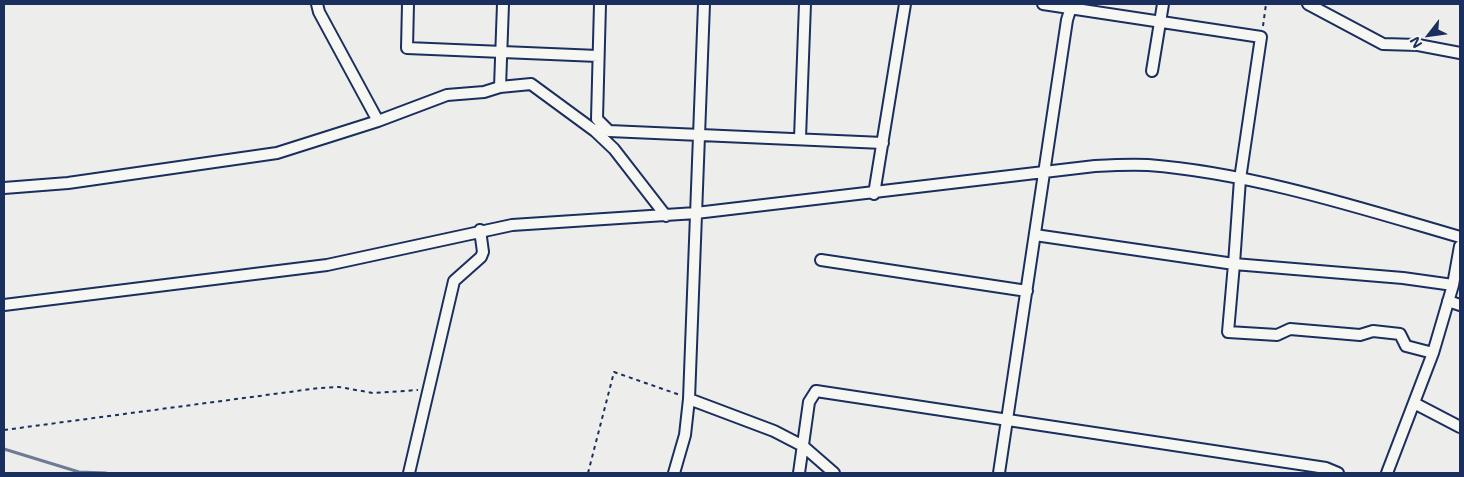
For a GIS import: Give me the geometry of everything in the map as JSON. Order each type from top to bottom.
[{"type":"street","points":[[317,4],[319,12],[378,120]]},
{"type":"street","points":[[408,4],[407,48],[598,56]]},
{"type":"street","points":[[500,88],[503,4]]},
{"type":"street","points":[[600,4],[597,119],[599,128],[666,216]]},
{"type":"street","points":[[674,473],[685,435],[689,399],[704,4]]},
{"type":"street","points":[[800,138],[805,4]]},
{"type":"street","points":[[874,194],[905,4]]},
{"type":"street","points":[[1043,4],[1072,6],[1261,37],[1240,179],[1228,332],[1277,335],[1290,329],[1360,335],[1373,331],[1400,334],[1406,346],[1433,352]]},
{"type":"street","points":[[1152,71],[1163,4]]},
{"type":"street","points":[[1308,4],[1383,44],[1418,45],[1460,54]]},
{"type":"street","points":[[999,473],[1067,20],[1072,6]]},
{"type":"street","points":[[4,188],[68,183],[277,153],[447,96],[531,84],[599,128],[609,131],[883,143]]},
{"type":"street","points":[[4,305],[327,265],[480,230],[512,225],[696,213],[874,194],[1095,166],[1146,165],[1199,171],[1356,207],[1460,237]]},
{"type":"street","points":[[410,473],[454,281],[481,257],[483,252],[480,230]]},
{"type":"street","points":[[1035,235],[1234,264],[1403,278],[1452,285]]},
{"type":"street","points":[[1388,473],[1433,352],[1448,301],[1460,246]]},
{"type":"street","points":[[821,260],[1027,291]]},
{"type":"street","points":[[1448,301],[1460,305]]},
{"type":"street","points":[[798,473],[809,402],[816,391],[1326,468],[1338,473]]},
{"type":"street","points":[[689,399],[774,431],[803,446],[834,473]]},
{"type":"street","points":[[1414,403],[1460,427]]},
{"type":"path","points":[[1261,37],[1266,4]]},
{"type":"path","points":[[588,473],[614,372],[689,399]]},
{"type":"path","points":[[4,430],[319,388],[339,387],[373,393],[428,390]]},
{"type":"waterway","points":[[4,449],[79,472],[106,473]]}]
